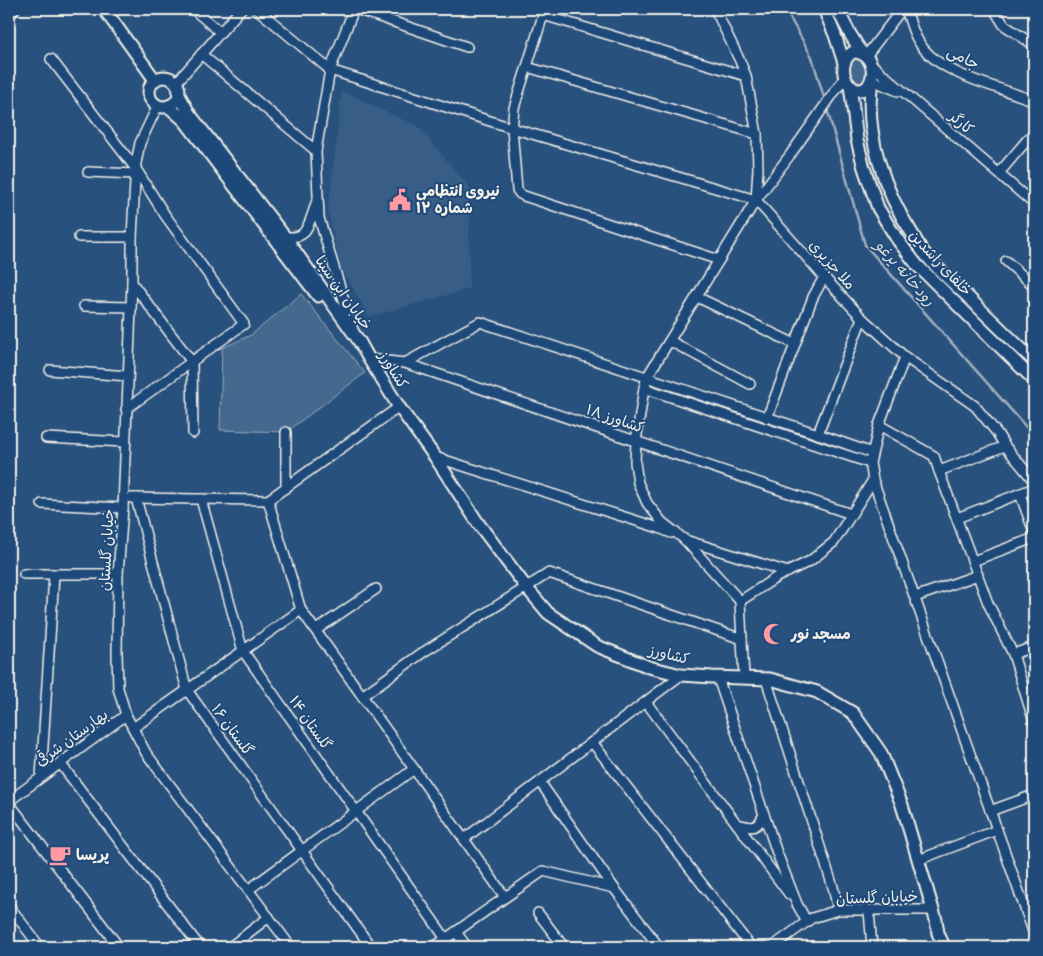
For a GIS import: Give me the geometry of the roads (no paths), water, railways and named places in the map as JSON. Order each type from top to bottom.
[{"type":"main road","points":[[104,9],[155,80]]},
{"type":"main road","points":[[824,9],[844,63],[843,72],[847,81],[856,89],[863,90],[867,88],[872,80]]},
{"type":"main road","points":[[837,9],[873,71],[870,111],[871,128],[884,181],[904,222],[925,254],[1034,361]]},
{"type":"main road","points":[[844,63],[853,52],[866,57]]},
{"type":"main road","points":[[164,77],[176,82],[179,91],[174,103],[163,106],[151,100],[149,95],[150,86],[155,80],[164,77]]},
{"type":"main road","name":"خلفای راشدین","points":[[847,81],[857,140],[864,168],[878,208],[917,265],[1034,380]]},
{"type":"main road","name":"خیابان ابن سینا","points":[[178,95],[285,237],[355,335],[367,356]]},
{"type":"main road","name":"خیابان ابن سینا","points":[[163,106],[184,120],[354,342],[367,356]]},
{"type":"main road","name":"کشاورز","points":[[367,356],[399,407],[436,457],[478,523],[548,613],[597,646],[649,667],[681,675],[770,679],[817,692],[853,713],[881,753],[902,804],[938,933],[944,947]]},
{"type":"main road","points":[[934,915],[945,929],[952,947]]},
{"type":"street","points":[[9,16],[15,9]]},
{"type":"street","points":[[193,9],[220,32]]},
{"type":"street","points":[[176,82],[241,9]]},
{"type":"street","points":[[257,9],[330,70],[512,128],[756,200]]},
{"type":"street","points":[[355,335],[319,218],[317,198],[316,151],[330,70],[355,9],[467,46]]},
{"type":"street","points":[[715,9],[746,76],[757,134],[758,169],[756,200]]},
{"type":"street","points":[[866,57],[904,9]]},
{"type":"street","name":"جامی","points":[[904,9],[923,48],[941,64],[970,78],[1034,101]]},
{"type":"street","points":[[994,9],[1004,25],[1034,45]]},
{"type":"street","points":[[719,260],[520,194],[517,190],[512,128],[514,108],[544,12],[746,76]]},
{"type":"street","points":[[201,54],[316,151]]},
{"type":"street","name":"کارگر","points":[[866,57],[907,95],[1033,202]]},
{"type":"street","points":[[51,59],[136,172],[244,324],[126,409]]},
{"type":"street","points":[[527,67],[757,134]]},
{"type":"street","points":[[872,80],[907,95]]},
{"type":"street","points":[[744,678],[740,601],[685,540],[662,522],[647,503],[638,483],[635,462],[636,441],[644,388],[647,377],[756,200],[790,155],[828,99],[847,81]]},
{"type":"street","name":"خیابان گلستان","points":[[163,106],[140,143],[136,163],[126,442],[118,574],[118,688],[126,715],[146,753],[291,947]]},
{"type":"street","points":[[999,173],[1034,132]]},
{"type":"street","points":[[88,172],[136,172]]},
{"type":"street","points":[[285,237],[298,236],[304,231],[309,223],[317,198]]},
{"type":"street","name":"ملا جزیری","points":[[756,200],[824,278],[862,318],[905,358],[974,406],[1034,481]]},
{"type":"street","points":[[79,237],[132,237]]},
{"type":"street","points":[[1006,260],[1034,286]]},
{"type":"street","points":[[767,418],[812,297],[824,278]]},
{"type":"street","points":[[132,283],[192,362],[193,433]]},
{"type":"street","points":[[697,297],[795,344]]},
{"type":"street","points":[[84,306],[130,308]]},
{"type":"street","points":[[818,434],[862,318]]},
{"type":"street","points":[[404,363],[480,322],[818,434],[872,454]]},
{"type":"street","points":[[670,340],[750,384]]},
{"type":"street","name":"کشاورز ۱۸","points":[[367,356],[404,363],[852,514]]},
{"type":"street","points":[[905,358],[879,425],[870,463],[873,480],[1034,934]]},
{"type":"street","points":[[50,370],[128,376]]},
{"type":"street","points":[[644,388],[870,463]]},
{"type":"street","points":[[123,498],[268,500],[399,407]]},
{"type":"street","points":[[879,425],[934,456],[988,603],[1013,654],[1033,716]]},
{"type":"street","points":[[286,432],[286,488]]},
{"type":"street","points":[[46,438],[126,442]]},
{"type":"street","points":[[939,471],[1005,446]]},
{"type":"street","points":[[436,457],[659,528],[685,540],[788,572]]},
{"type":"street","points":[[740,601],[810,561],[834,542],[873,480]]},
{"type":"street","points":[[957,518],[1034,488]]},
{"type":"street","points":[[1020,494],[1034,532]]},
{"type":"street","name":"گلستان ۱۶","points":[[136,498],[187,690],[371,947]]},
{"type":"street","name":"گلستان ۱۴","points":[[201,499],[243,651],[446,939]]},
{"type":"street","points":[[268,500],[302,610],[506,897]]},
{"type":"street","points":[[42,504],[123,508]]},
{"type":"street","points":[[973,561],[1034,538]]},
{"type":"street","points":[[362,696],[422,653],[549,573],[742,639]]},
{"type":"street","points":[[24,574],[118,574]]},
{"type":"street","points":[[41,777],[54,575]]},
{"type":"street","points":[[915,597],[978,575]]},
{"type":"street","points":[[316,630],[376,589]]},
{"type":"street","points":[[133,728],[302,610]]},
{"type":"street","points":[[1013,654],[1034,647]]},
{"type":"street","points":[[464,839],[681,675]]},
{"type":"street","points":[[718,678],[797,904]]},
{"type":"street","points":[[766,679],[838,910]]},
{"type":"street","points":[[646,702],[797,904],[807,922]]},
{"type":"street","name":"بهارستان شرقی","points":[[9,802],[126,715]]},
{"type":"street","points":[[592,742],[751,947]]},
{"type":"street","points":[[60,763],[200,947]]},
{"type":"street","points":[[248,890],[414,769]]},
{"type":"street","points":[[540,782],[614,888],[659,947]]},
{"type":"street","points":[[990,811],[1034,795]]},
{"type":"street","points":[[9,802],[119,947]]},
{"type":"street","points":[[737,824],[754,827],[760,823],[764,814]]},
{"type":"street","points":[[918,860],[998,830]]},
{"type":"street","points":[[434,947],[543,870],[614,888]]},
{"type":"street","points":[[9,906],[40,947]]},
{"type":"street","name":"خیابان گلستان","points":[[772,947],[812,918],[838,910],[934,915]]},
{"type":"street","points":[[869,911],[872,947]]},
{"type":"street","points":[[538,913],[564,947]]},
{"type":"street","points":[[230,947],[269,917]]},
{"type":"street","points":[[456,932],[467,947]]},
{"type":"waterway","name":"رودخانه یرغو","points":[[785,9],[812,57],[825,101]]},
{"type":"waterway","name":"رودخانه یرغو","points":[[827,109],[865,245],[1034,436]]},
{"type":"place","name":"نیروی انتظامی شماره ۱۲","points":[[400,200]]},
{"type":"place","name":"مسجد نور","points":[[774,634]]},
{"type":"place","name":"پریسا","points":[[60,855]]}]
